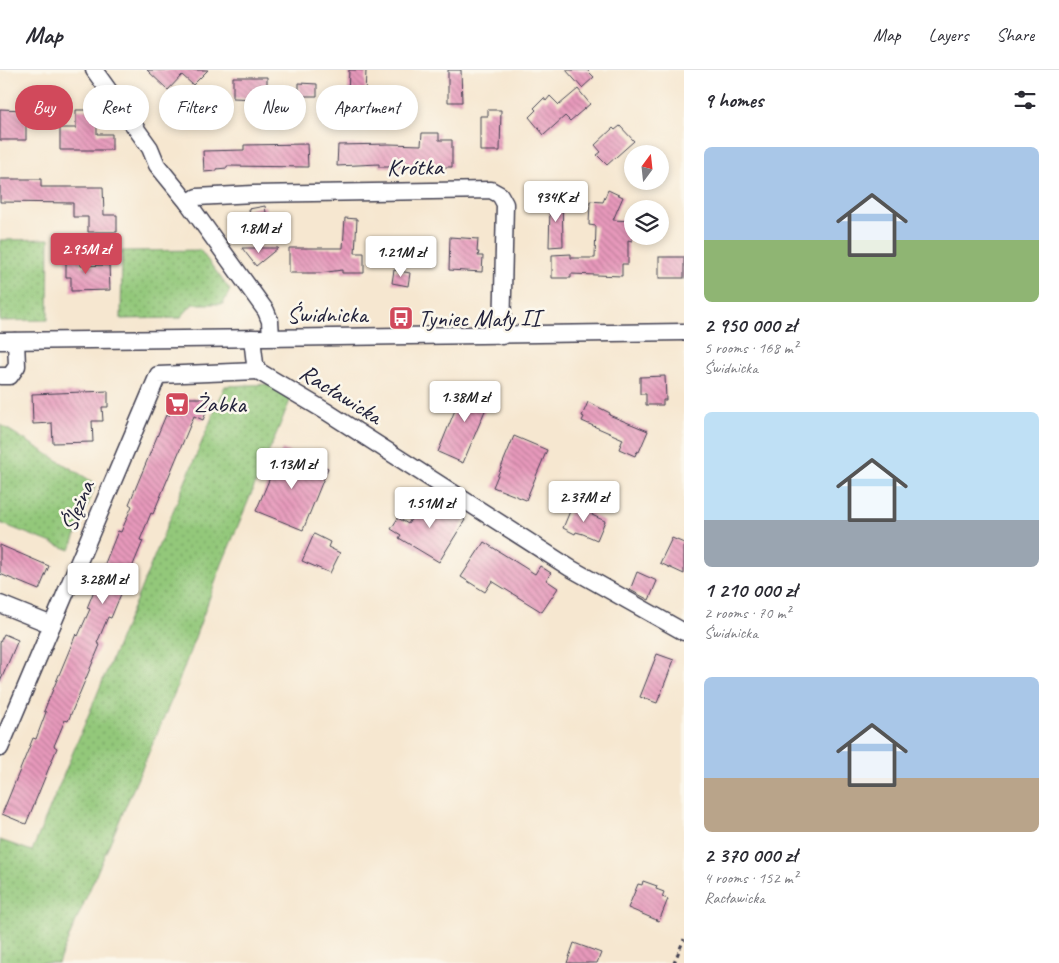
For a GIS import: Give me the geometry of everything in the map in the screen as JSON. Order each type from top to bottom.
[{"type":"street","points":[[99,72],[150,148],[157,165],[188,203],[266,311],[270,321],[271,337]]},
{"type":"street","name":"Krótka","points":[[188,203],[197,197],[252,194],[492,190],[500,195],[505,204],[502,336]]},
{"type":"street","name":"Świdnicka","points":[[8,341],[271,337],[402,338],[684,332]]},
{"type":"street","points":[[252,338],[255,364],[258,372]]},
{"type":"street","points":[[0,376],[10,376],[17,366],[8,341]]},
{"type":"street","name":"Ślężna","points":[[0,748],[158,375],[258,372]]},
{"type":"street","name":"Racławicka","points":[[258,372],[327,412],[570,568],[684,632]]},
{"type":"street","points":[[0,604],[52,625]]},
{"type":"path","points":[[674,963],[684,939]]},
{"type":"green space","points":[[49,239],[48,320],[0,321],[0,240]]},
{"type":"green space","points":[[200,250],[230,290],[223,304],[193,304],[180,318],[121,319],[122,251]]},
{"type":"green space","points":[[269,384],[292,396],[222,564],[175,692],[58,963],[0,963],[0,840],[32,851],[225,386]]},
{"type":"green space","points":[[1,425],[96,484],[70,550],[0,523]]},
{"type":"building","points":[[147,70],[208,70],[193,85],[182,75],[173,85],[163,85]]},
{"type":"building","points":[[349,70],[366,70],[365,85],[348,85]]},
{"type":"building","points":[[448,70],[461,70],[462,102],[448,102]]},
{"type":"building","points":[[566,70],[587,70],[594,77],[582,88]]},
{"type":"building","points":[[233,77],[267,77],[267,85],[244,85],[244,98],[234,98]]},
{"type":"building","points":[[299,83],[317,84],[316,96],[306,96],[306,85],[299,85]]},
{"type":"building","points":[[578,89],[590,104],[570,121],[565,116],[544,135],[529,117],[536,110],[534,108],[544,98],[546,101],[550,96],[559,105]]},
{"type":"building","points":[[0,109],[15,110],[15,130],[26,130],[26,140],[0,140]]},
{"type":"building","points":[[76,110],[83,110],[83,130],[97,130],[97,134],[112,134],[112,150],[60,150],[60,130],[73,130],[73,128],[76,128]]},
{"type":"building","points":[[488,110],[501,110],[500,151],[480,151],[480,116],[488,116]]},
{"type":"building","points":[[620,126],[634,141],[630,145],[624,145],[624,150],[607,165],[597,155],[601,152],[595,145],[613,128],[615,130]]},
{"type":"building","points":[[422,133],[439,133],[439,140],[452,140],[452,167],[379,167],[379,164],[337,166],[338,145],[421,145]]},
{"type":"building","points":[[307,144],[308,167],[227,166],[227,168],[216,169],[216,171],[204,172],[203,151],[244,150],[244,145]]},
{"type":"building","points":[[0,179],[41,179],[41,187],[103,187],[104,215],[117,215],[117,232],[88,232],[88,217],[73,217],[73,203],[0,202]]},
{"type":"building","points":[[562,189],[563,246],[549,247],[550,207]]},
{"type":"building","points":[[608,190],[623,197],[613,220],[624,221],[624,245],[628,245],[628,264],[622,264],[622,276],[571,274],[571,278],[552,278],[552,255],[571,254],[571,258],[595,258],[596,226],[589,225],[590,201],[603,202]]},
{"type":"building","points":[[265,206],[268,226],[273,232],[255,245],[249,209]]},
{"type":"building","points":[[345,218],[357,219],[355,253],[364,253],[364,273],[342,273],[342,270],[320,273],[289,273],[289,248],[343,248]]},
{"type":"building","points":[[450,237],[478,239],[478,256],[483,256],[482,272],[449,270]]},
{"type":"building","points":[[242,248],[278,248],[256,266]]},
{"type":"building","points":[[66,252],[81,252],[81,266],[109,265],[110,290],[71,291],[71,277],[66,277]]},
{"type":"building","points":[[659,257],[684,257],[684,278],[659,278]]},
{"type":"building","points":[[394,270],[410,273],[408,286],[392,283]]},
{"type":"building","points":[[665,376],[666,400],[663,400],[663,405],[646,405],[646,394],[640,394],[640,377]]},
{"type":"building","points":[[466,383],[492,394],[463,463],[438,452]]},
{"type":"building","points":[[108,391],[108,407],[102,407],[103,421],[92,421],[93,442],[53,443],[52,423],[33,424],[32,394]]},
{"type":"building","points":[[180,398],[212,398],[203,420],[194,416],[153,514],[151,513],[140,540],[143,541],[111,618],[108,617],[97,643],[100,645],[68,721],[65,720],[54,746],[57,748],[26,824],[2,814],[33,738],[36,739],[46,712],[44,711],[76,634],[78,636],[90,609],[87,608],[118,531],[121,532],[132,506],[129,504],[166,415],[169,416],[171,409]]},
{"type":"building","points":[[588,402],[610,413],[609,415],[648,431],[639,452],[637,451],[635,456],[619,449],[623,439],[582,421],[584,417],[582,416]]},
{"type":"building","points":[[514,436],[547,450],[526,500],[493,487]]},
{"type":"building","points":[[282,449],[328,468],[303,530],[256,511]]},
{"type":"building","points":[[428,497],[465,520],[439,562],[399,538],[401,535],[391,529],[398,518],[408,524],[421,503],[423,504]]},
{"type":"building","points":[[573,504],[593,512],[592,515],[605,521],[597,540],[576,532],[575,534],[563,528]]},
{"type":"building","points":[[314,534],[330,542],[328,547],[340,553],[330,573],[302,561]]},
{"type":"building","points":[[672,538],[684,543],[684,574],[660,563]]},
{"type":"building","points":[[484,542],[535,574],[540,566],[551,573],[546,580],[558,588],[542,612],[492,581],[485,592],[461,577]]},
{"type":"building","points":[[0,545],[49,566],[39,590],[0,574]]},
{"type":"building","points":[[637,572],[657,581],[649,600],[630,590]]},
{"type":"building","points":[[4,634],[18,640],[0,682],[0,642]]},
{"type":"building","points":[[657,654],[674,660],[657,703],[640,697]]},
{"type":"building","points":[[643,881],[657,886],[656,889],[664,892],[662,897],[668,899],[659,921],[628,908],[638,884],[642,885]]},
{"type":"building","points":[[574,943],[601,953],[597,963],[567,963]]},
{"type":"place","name":"Tyniec Mały II","points":[[401,318]]},
{"type":"place","name":"Żabka","points":[[177,404]]}]
